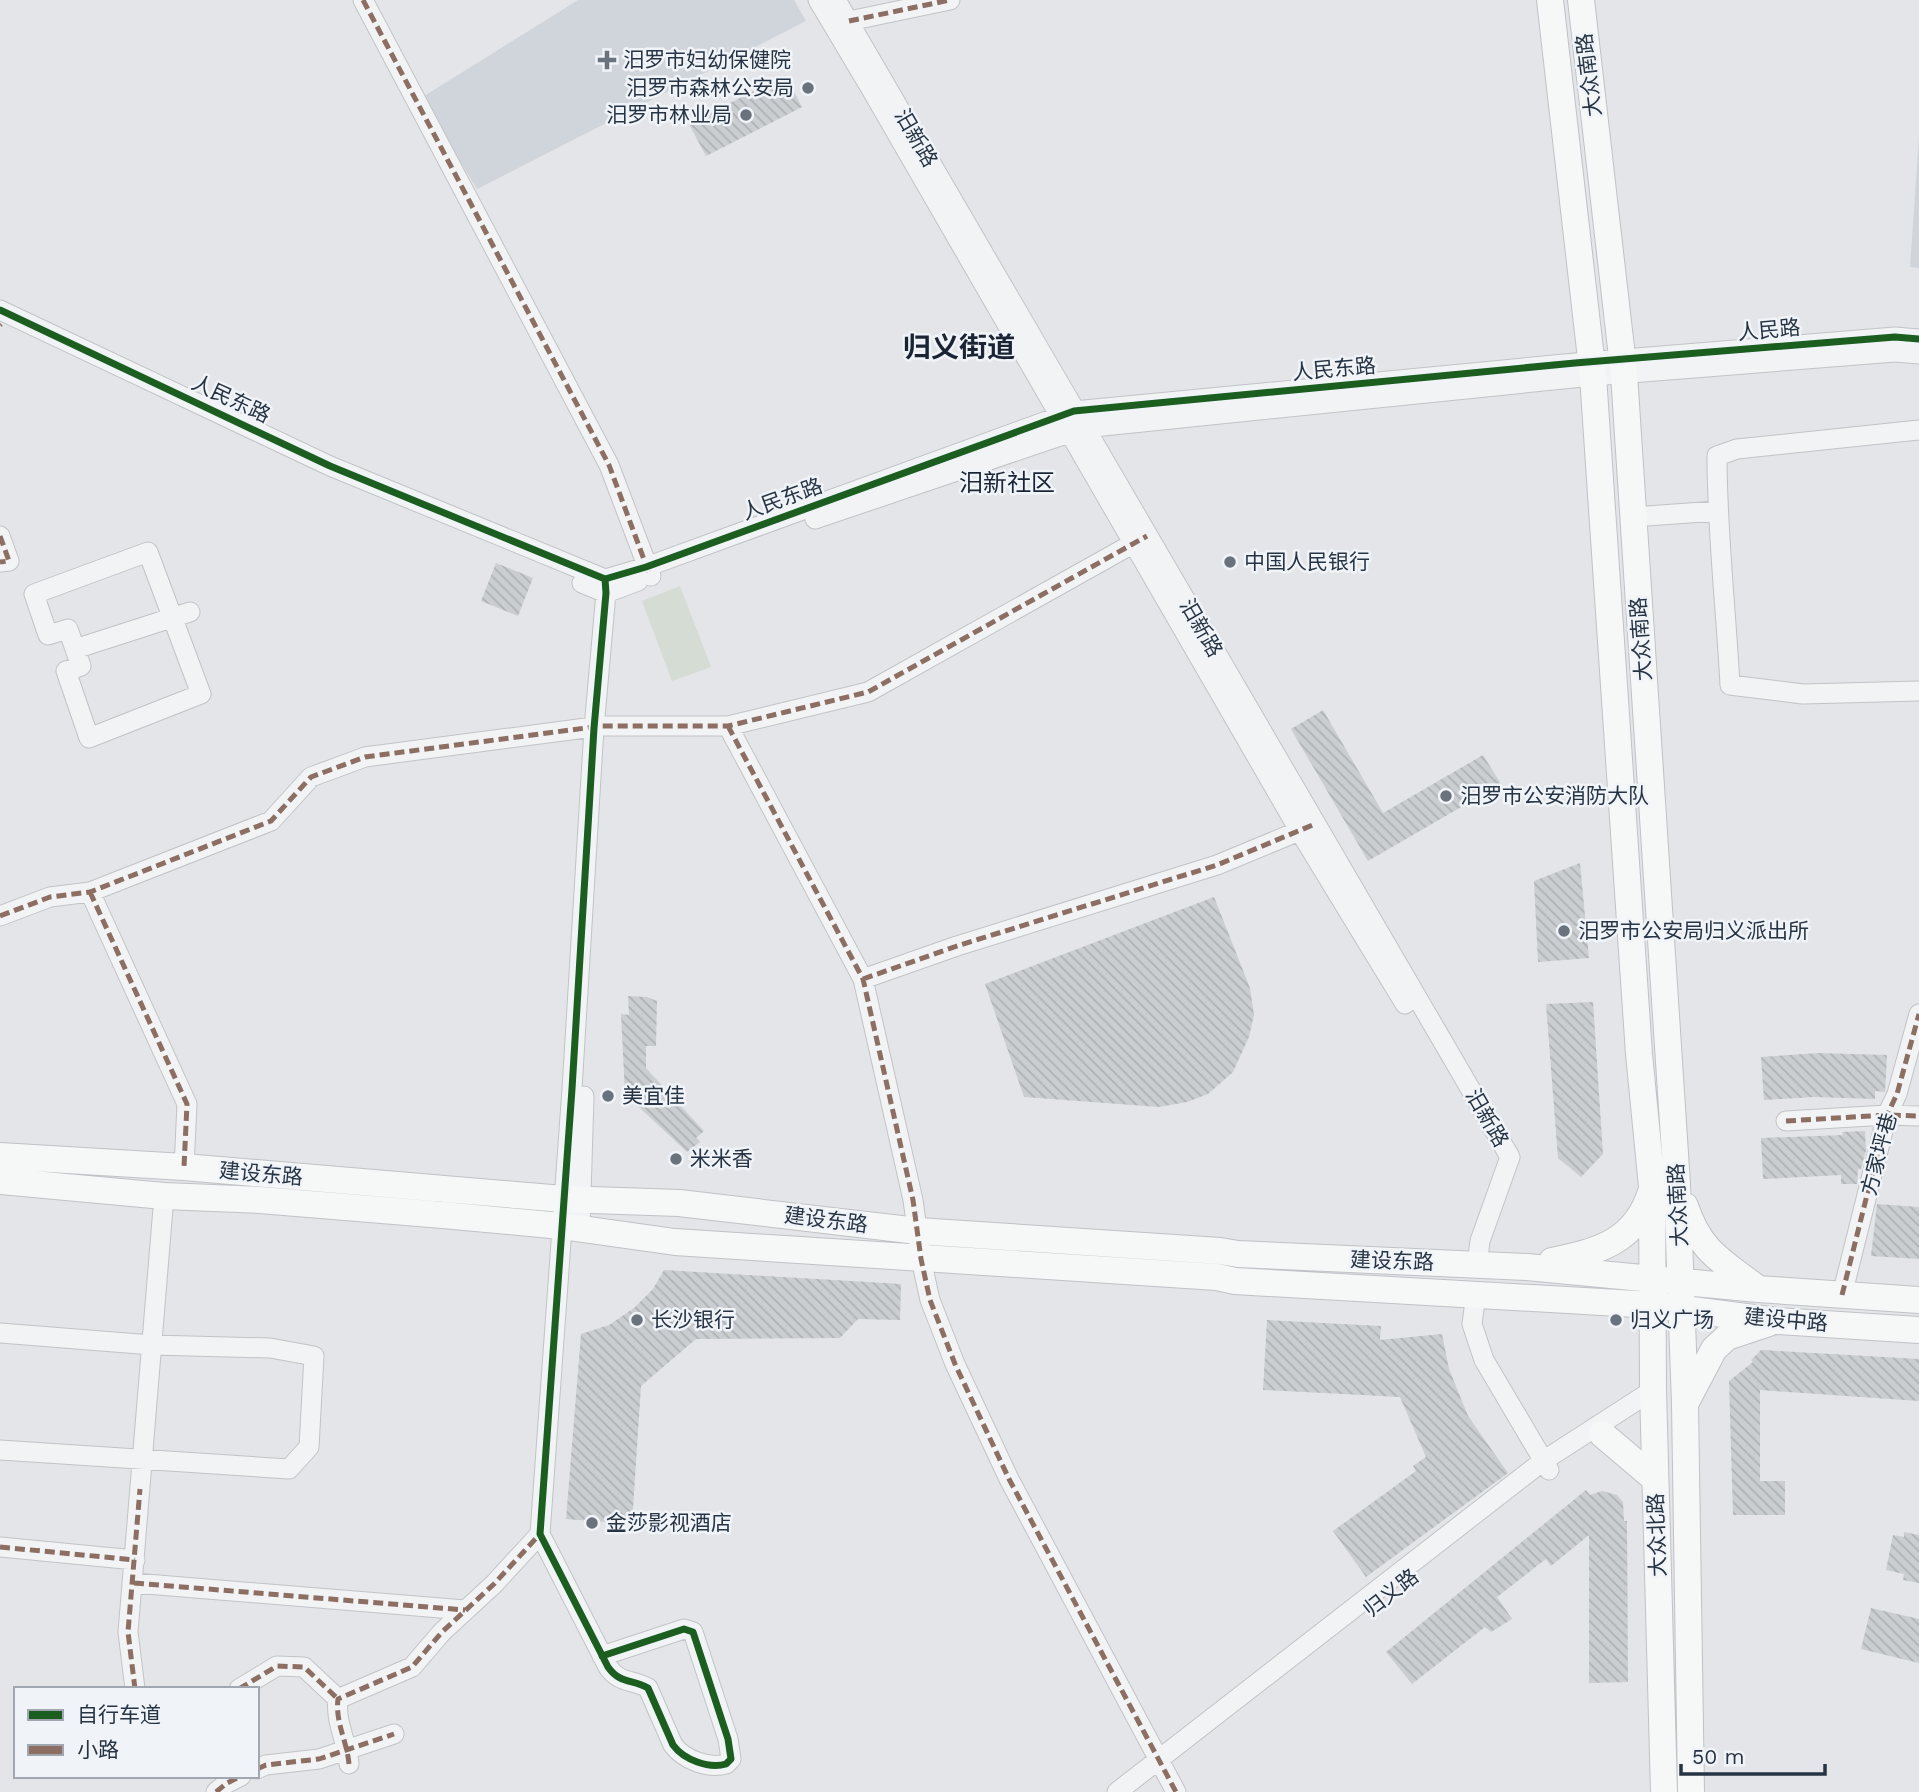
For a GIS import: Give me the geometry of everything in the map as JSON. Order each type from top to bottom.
[{"type":"main road","name":"大众南路","points":[[1550,0],[1592,369],[1638,1040],[1682,1280]]},
{"type":"main road","name":"大众南路","points":[[1581,0],[1623,367],[1633,517],[1665,1186],[1653,1277]]},
{"type":"main road","name":"建设东路","points":[[0,1156],[184,1167],[572,1199],[679,1203],[918,1231],[1238,1254],[1527,1267],[1653,1277]]},
{"type":"main road","name":"建设东路","points":[[0,1181],[570,1227],[675,1242],[1217,1277],[1235,1281],[1653,1305]]},
{"type":"main road","points":[[1527,1267],[1591,1252],[1612,1244],[1645,1212],[1665,1186],[1710,1254],[1758,1289]]},
{"type":"main road","name":"建设中路","points":[[1653,1277],[1758,1289],[1919,1300]]},
{"type":"main road","name":"大众北路","points":[[1653,1277],[1653,1396],[1664,1792]]},
{"type":"main road","name":"大众北路","points":[[1682,1280],[1691,1792]]},
{"type":"main road","name":"建设中路","points":[[1653,1305],[1777,1321],[1919,1330]]},
{"type":"main road","points":[[1685,1404],[1714,1349],[1727,1337],[1777,1321]]},
{"type":"main road","points":[[1602,1434],[1655,1479]]},
{"type":"street","points":[[363,0],[609,465],[649,571]]},
{"type":"street","points":[[818,0],[1072,422]]},
{"type":"street","name":"汨新路","points":[[836,0],[1072,422],[1307,827],[1510,1157],[1480,1241],[1476,1265]]},
{"type":"street","points":[[849,21],[950,0]]},
{"type":"street","name":"人民东路","points":[[0,310],[330,466],[613,583]]},
{"type":"street","name":"人民东路","points":[[0,325],[327,479],[613,583],[1072,422],[1623,367]]},
{"type":"street","name":"人民路","points":[[1623,367],[1895,337],[1919,339]]},
{"type":"street","name":"人民路","points":[[1623,367],[1895,352],[1919,354]]},
{"type":"street","points":[[1919,430],[1737,449],[1717,456],[1717,511],[1726,601],[1730,685],[1803,694],[1919,691]]},
{"type":"street","points":[[1633,517],[1717,511]]},
{"type":"street","points":[[0,536],[9,561],[0,562]]},
{"type":"street","points":[[0,916],[50,897],[90,892],[271,821],[311,777],[365,757],[598,727],[728,726],[868,692],[1140,539]]},
{"type":"street","points":[[148,552],[182,615],[201,694],[89,737],[66,671],[81,666],[75,649],[68,629],[48,635],[34,594],[148,552]]},
{"type":"street","points":[[602,1656],[684,1629],[693,1632],[729,1739],[731,1759],[726,1764],[711,1766],[679,1753],[648,1688],[614,1676],[602,1656],[540,1534],[570,1227],[596,901],[598,727],[613,583]]},
{"type":"street","points":[[75,649],[182,615]]},
{"type":"street","points":[[728,726],[863,979],[918,1231],[930,1300],[950,1351],[1003,1467],[1176,1792]]},
{"type":"street","points":[[863,979],[957,946],[1217,865],[1307,827]]},
{"type":"street","points":[[90,892],[187,1104],[184,1167]]},
{"type":"street","name":"方家坪巷","points":[[1842,1295],[1887,1115],[1897,1094],[1919,1014]]},
{"type":"street","points":[[1786,1121],[1887,1115],[1919,1116]]},
{"type":"street","points":[[135,1687],[128,1632],[164,1196]]},
{"type":"street","points":[[1476,1294],[1472,1324],[1484,1360],[1546,1466]]},
{"type":"street","points":[[0,1333],[152,1345],[270,1348],[313,1356],[309,1447],[289,1469],[0,1450]]},
{"type":"street","points":[[1546,1466],[1602,1434],[1653,1396]]},
{"type":"street","points":[[1117,1792],[1162,1764],[1546,1466],[1653,1396]]},
{"type":"street","points":[[338,1699],[412,1667],[442,1632],[494,1584],[540,1534]]},
{"type":"street","points":[[0,1547],[135,1560]]},
{"type":"street","points":[[134,1583],[465,1610]]},
{"type":"street","points":[[242,1687],[277,1666],[304,1667],[338,1699]]},
{"type":"street","points":[[338,1699],[336,1715],[348,1757]]},
{"type":"street","points":[[259,1768],[266,1765],[348,1757],[394,1734]]},
{"type":"street","points":[[1133,1792],[1162,1764]]},
{"type":"street","points":[[216,1792],[237,1778]]},
{"type":"shaded area","name":"汨罗市妇幼保健院","points":[[578,0],[794,0],[806,21],[477,189],[421,98]]},
{"type":"shaded area","points":[[1919,138],[1919,268],[1910,267]]},
{"type":"shaded area","points":[[680,586],[711,667],[672,681],[642,601]]},
{"type":"building","name":"汨罗市林业局","points":[[785,75],[802,107],[706,156],[689,124]]},
{"type":"building","points":[[496,563],[533,578],[518,616],[481,601]]},
{"type":"building","name":"汨罗市公安消防大队","points":[[1323,710],[1383,813],[1483,755],[1501,784],[1368,861],[1291,729]]},
{"type":"building","points":[[1580,863],[1589,958],[1538,962],[1534,881]]},
{"type":"building","points":[[1214,897],[1250,988],[1254,1015],[1249,1037],[1233,1072],[1208,1094],[1187,1102],[1159,1107],[1024,1097],[985,984]]},
{"type":"building","points":[[628,996],[647,997],[657,1001],[656,1046],[646,1046],[646,1068],[704,1131],[696,1138],[700,1142],[687,1152],[625,1094],[621,1014],[629,1015]]},
{"type":"building","points":[[1593,1002],[1603,1154],[1581,1177],[1558,1158],[1546,1004]]},
{"type":"building","points":[[1818,1053],[1887,1055],[1885,1092],[1875,1091],[1875,1099],[1814,1097],[1764,1100],[1761,1057]]},
{"type":"building","points":[[1865,1131],[1866,1150],[1861,1169],[1858,1169],[1857,1184],[1841,1184],[1841,1175],[1763,1179],[1761,1138],[1843,1135],[1842,1132]]},
{"type":"building","points":[[1877,1204],[1919,1207],[1919,1259],[1871,1256]]},
{"type":"building","points":[[664,1270],[901,1284],[900,1320],[858,1319],[840,1338],[696,1339],[641,1386],[632,1524],[566,1519],[581,1334],[609,1325],[634,1308],[653,1289]]},
{"type":"building","points":[[1267,1320],[1381,1326],[1380,1340],[1442,1334],[1449,1369],[1468,1416],[1508,1473],[1366,1577],[1333,1531],[1416,1471],[1413,1466],[1426,1457],[1400,1397],[1263,1390]]},
{"type":"building","points":[[1761,1350],[1919,1359],[1919,1401],[1760,1390],[1760,1481],[1785,1481],[1785,1515],[1733,1515],[1729,1381],[1753,1362],[1751,1360]]},
{"type":"building","points":[[1586,1490],[1590,1495],[1602,1491],[1617,1495],[1623,1502],[1624,1521],[1627,1521],[1628,1682],[1589,1683],[1589,1535],[1551,1566],[1546,1559],[1497,1597],[1512,1619],[1491,1632],[1485,1627],[1412,1684],[1386,1652]]},
{"type":"building","points":[[1904,1532],[1919,1535],[1919,1583],[1903,1580],[1904,1574],[1886,1570],[1893,1535],[1904,1537]]},
{"type":"building","points":[[1871,1608],[1919,1619],[1919,1663],[1861,1649]]},
{"type":"marked path","points":[[363,0],[609,465],[649,573]]},
{"type":"marked path","points":[[849,21],[950,0]]},
{"type":"marked path","points":[[0,536],[9,561],[0,562]]},
{"type":"marked path","points":[[0,916],[50,897],[90,892],[271,821],[311,777],[365,757],[601,726],[728,726],[868,692],[1147,536]]},
{"type":"marked path","points":[[728,726],[863,979],[913,1200],[930,1300],[955,1364],[1009,1479],[1176,1792]]},
{"type":"marked path","points":[[863,979],[957,946],[1217,865],[1315,824]]},
{"type":"marked path","points":[[90,892],[187,1104],[184,1167]]},
{"type":"marked path","points":[[1842,1295],[1887,1115],[1897,1094],[1919,1014]]},
{"type":"marked path","points":[[1786,1121],[1887,1115],[1919,1116]]},
{"type":"marked path","points":[[135,1687],[128,1632],[140,1489]]},
{"type":"marked path","points":[[349,1764],[338,1716],[338,1699],[412,1667],[442,1632],[494,1584],[540,1534]]},
{"type":"marked path","points":[[0,1547],[135,1560]]},
{"type":"marked path","points":[[134,1583],[465,1610]]},
{"type":"marked path","points":[[242,1687],[277,1666],[304,1667],[338,1699]]},
{"type":"marked path","points":[[259,1768],[319,1759],[394,1734]]},
{"type":"marked path","points":[[216,1792],[237,1778]]},
{"type":"cycle path","points":[[0,310],[330,466],[605,579],[646,567],[1074,411],[1575,363],[1895,337],[1919,339]]},
{"type":"cycle path","points":[[602,1656],[684,1629],[693,1632],[728,1739],[731,1759],[726,1764],[705,1764],[690,1759],[673,1745],[648,1688],[622,1679],[608,1667],[540,1534],[605,579]]},
{"type":"place","name":"汨罗市妇幼保健院","points":[[607,60]]},
{"type":"place","name":"汨罗市森林公安局","points":[[808,88]]},
{"type":"place","name":"汨罗市林业局","points":[[746,115]]},
{"type":"place","name":"中国人民银行","points":[[1230,562]]},
{"type":"place","name":"汨罗市公安消防大队","points":[[1446,796]]},
{"type":"place","name":"汨罗市公安局归义派出所","points":[[1564,931]]},
{"type":"place","name":"美宜佳","points":[[608,1096]]},
{"type":"place","name":"米米香","points":[[676,1159]]},
{"type":"place","name":"长沙银行","points":[[637,1320]]},
{"type":"place","name":"归义广场","points":[[1616,1320]]},
{"type":"place","name":"金莎影视酒店","points":[[592,1523]]},
{"type":"district","name":"归义街道","points":[[959,347]]},
{"type":"district","name":"汨新社区","points":[[1007,483]]}]
